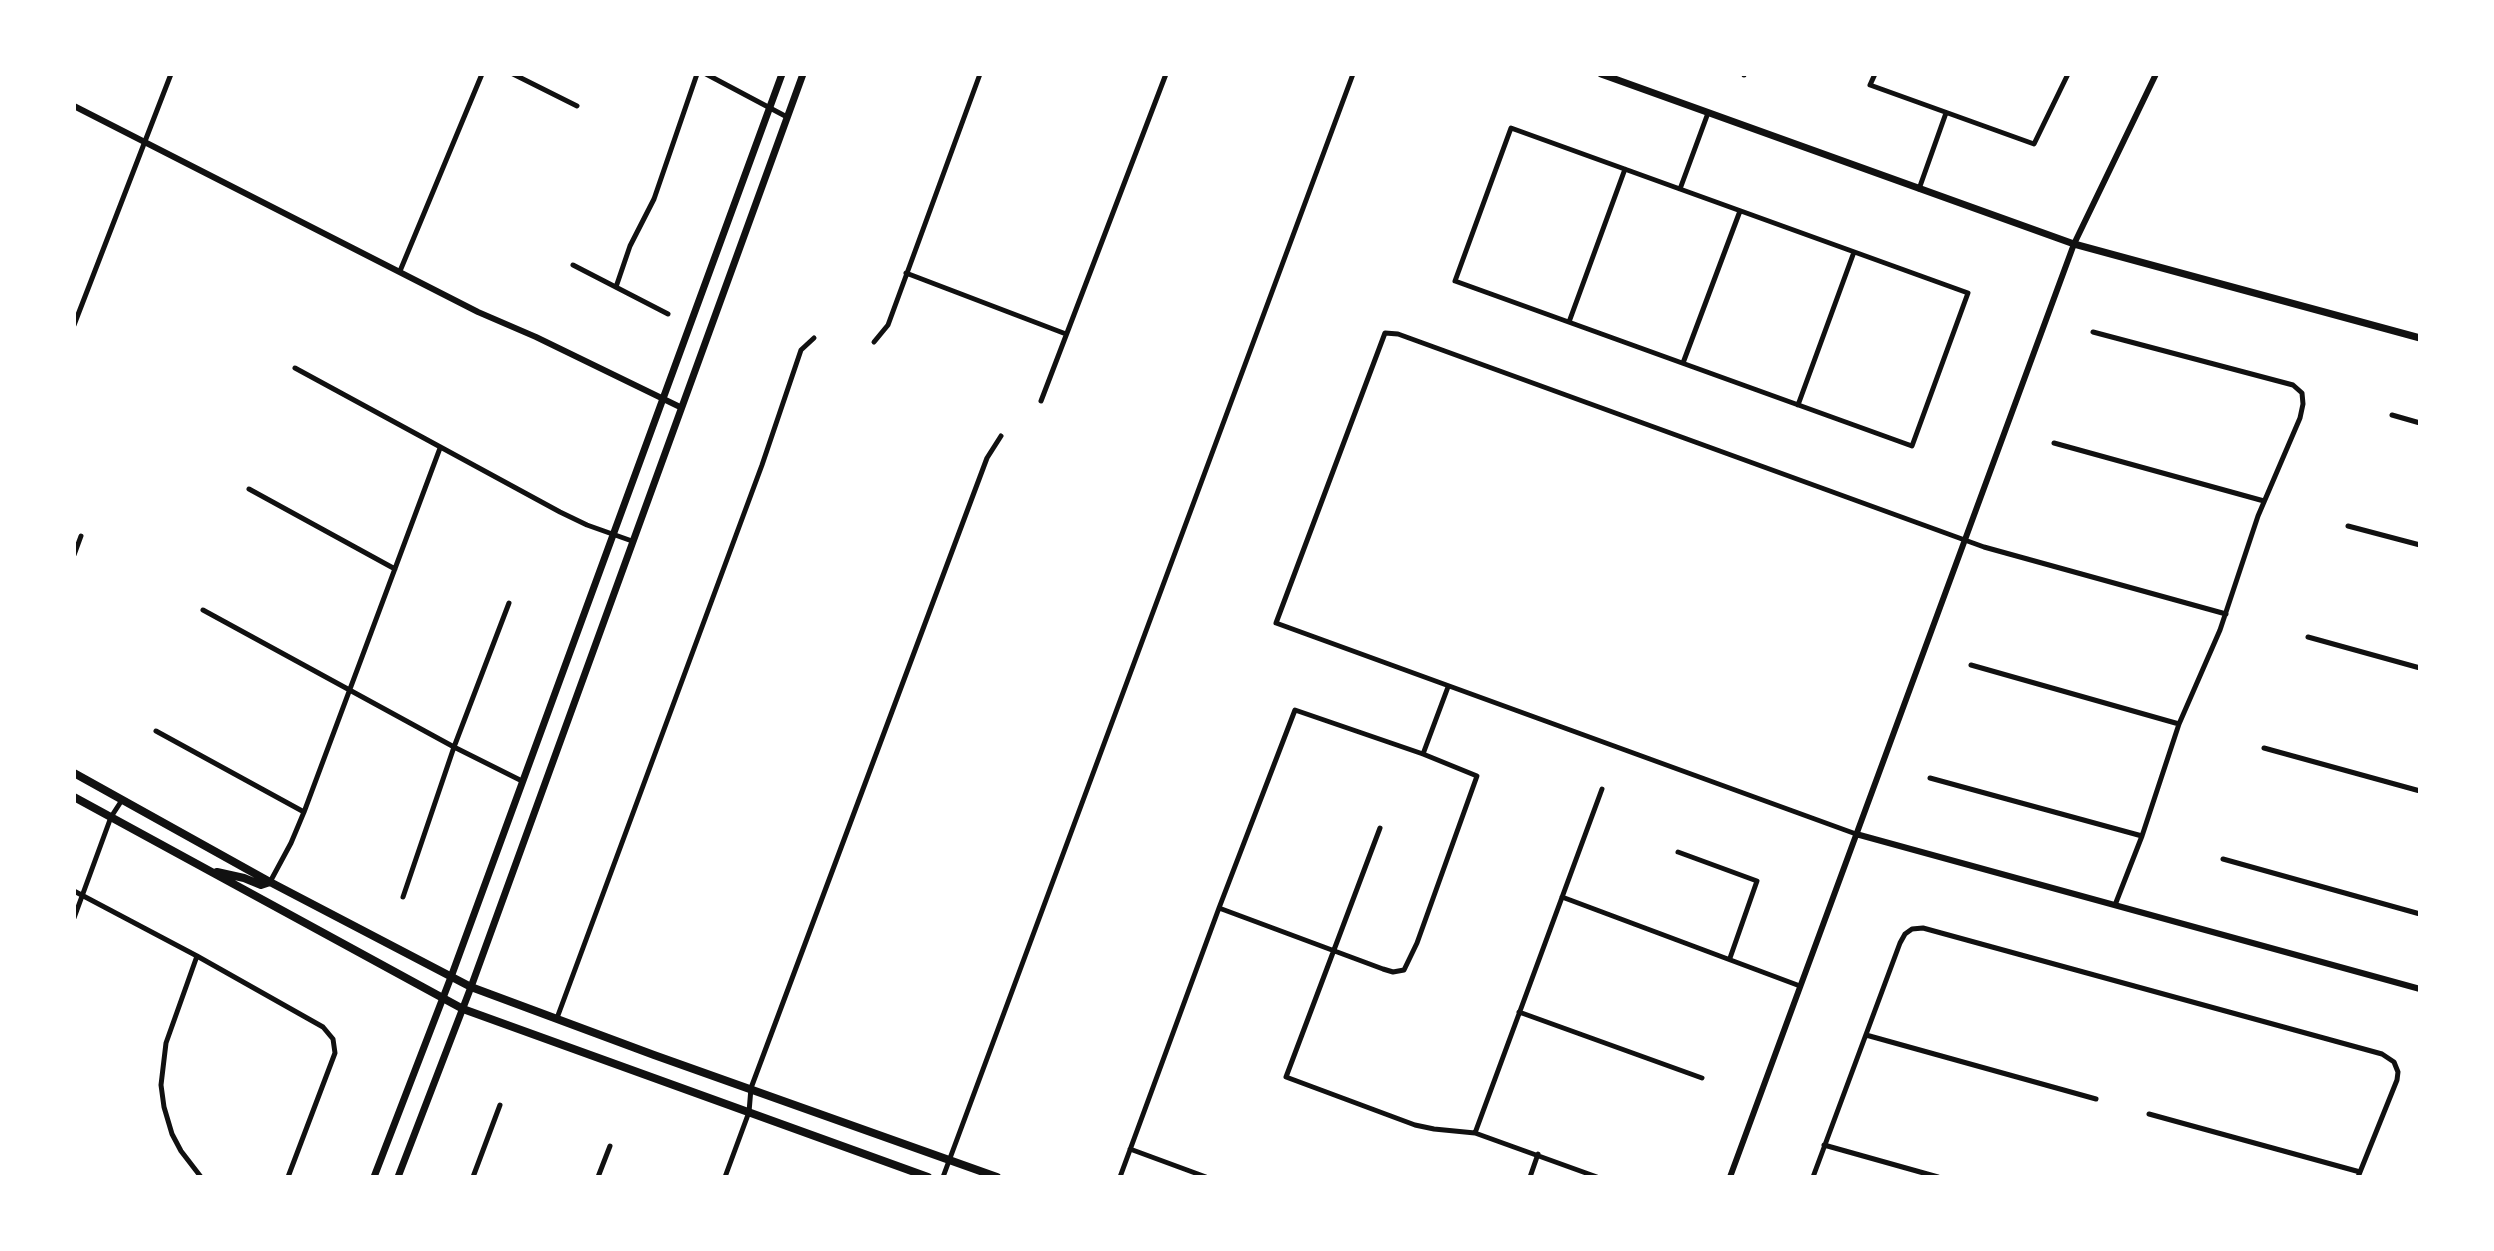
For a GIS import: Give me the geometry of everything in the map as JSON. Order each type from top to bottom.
[{"type":"main road","points":[[374,1177],[451,977],[782,74]]},
{"type":"main road","points":[[398,1177],[463,1009],[803,74]]},
{"type":"main road","points":[[1601,74],[2074,244],[2420,338]]},
{"type":"main road","points":[[74,773],[270,882],[471,987],[997,1177]]},
{"type":"main road","points":[[74,797],[463,1009],[928,1177]]},
{"type":"main road","points":[[208,870],[261,885],[270,882]]},
{"type":"street","points":[[74,325],[171,74]]},
{"type":"street","points":[[400,271],[482,74]]},
{"type":"street","points":[[513,74],[577,106]]},
{"type":"street","points":[[616,287],[630,246],[654,199],[697,74]]},
{"type":"street","points":[[706,74],[787,117]]},
{"type":"street","points":[[874,342],[888,325],[980,74]]},
{"type":"street","points":[[1041,401],[1166,74]]},
{"type":"street","points":[[943,1177],[1353,74]]},
{"type":"street","points":[[1875,74],[1870,85],[2034,144],[2068,74]]},
{"type":"street","points":[[1730,1177],[2074,244],[2156,74]]},
{"type":"street","points":[[74,106],[478,312],[680,407]]},
{"type":"street","points":[[1680,189],[1708,113]]},
{"type":"street","points":[[1919,189],[1946,113]]},
{"type":"street","points":[[1511,128],[1680,189],[1968,293],[1912,446],[1455,281],[1511,128]]},
{"type":"street","points":[[1569,322],[1625,169]]},
{"type":"street","points":[[1683,363],[1740,211]]},
{"type":"street","points":[[1798,405],[1854,252]]},
{"type":"street","points":[[573,265],[668,314]]},
{"type":"street","points":[[906,273],[1066,334]]},
{"type":"street","points":[[2093,332],[2293,385],[2302,393],[2300,418],[2264,501],[2226,614],[2179,724],[2142,836],[2115,905]]},
{"type":"street","points":[[2226,614],[1984,547],[1398,334],[1385,333],[1276,623],[1856,834],[2420,989]]},
{"type":"street","points":[[556,1019],[762,465],[801,350],[814,338]]},
{"type":"street","points":[[295,368],[560,512],[632,541]]},
{"type":"street","points":[[2392,415],[2420,423]]},
{"type":"street","points":[[725,1177],[749,1112],[751,1088],[987,458],[1001,436]]},
{"type":"street","points":[[2054,443],[2264,501]]},
{"type":"street","points":[[270,882],[304,812],[440,448]]},
{"type":"street","points":[[249,489],[395,569]]},
{"type":"street","points":[[2348,526],[2420,545]]},
{"type":"street","points":[[74,555],[81,536]]},
{"type":"street","points":[[403,897],[454,747],[509,603]]},
{"type":"street","points":[[203,610],[349,691],[522,781]]},
{"type":"street","points":[[2308,637],[2420,668]]},
{"type":"street","points":[[1971,665],[2179,724]]},
{"type":"street","points":[[1423,754],[1448,687]]},
{"type":"street","points":[[1120,1177],[1219,908],[1295,710],[1477,776],[1417,943],[1404,970],[1393,972],[1383,969],[1219,908]]},
{"type":"street","points":[[156,731],[304,812]]},
{"type":"street","points":[[2264,748],[2420,791]]},
{"type":"street","points":[[1930,778],[2142,836]]},
{"type":"street","points":[[1475,1133],[1602,789]]},
{"type":"street","points":[[74,918],[111,817],[122,800]]},
{"type":"street","points":[[1380,828],[1286,1077],[1415,1125],[1475,1133],[1597,1177]]},
{"type":"street","points":[[1678,852],[1757,881],[1730,958]]},
{"type":"street","points":[[2223,859],[2420,914]]},
{"type":"street","points":[[74,891],[323,1027],[333,1039],[335,1053],[288,1177]]},
{"type":"street","points":[[1562,897],[1800,986]]},
{"type":"street","points":[[1813,1177],[1900,943],[1912,929],[1923,928],[2382,1054],[2394,1062],[2398,1072],[2359,1174],[2149,1114]]},
{"type":"street","points":[[197,956],[166,1043],[161,1085],[172,1134],[201,1177]]},
{"type":"street","points":[[1519,1012],[1702,1078]]},
{"type":"street","points":[[1866,1035],[2096,1099]]},
{"type":"street","points":[[473,1177],[500,1105]]},
{"type":"street","points":[[1824,1145],[1938,1177]]},
{"type":"street","points":[[598,1177],[610,1146]]},
{"type":"street","points":[[1130,1149],[1206,1177]]},
{"type":"street","points":[[1530,1177],[1538,1154]]}]
